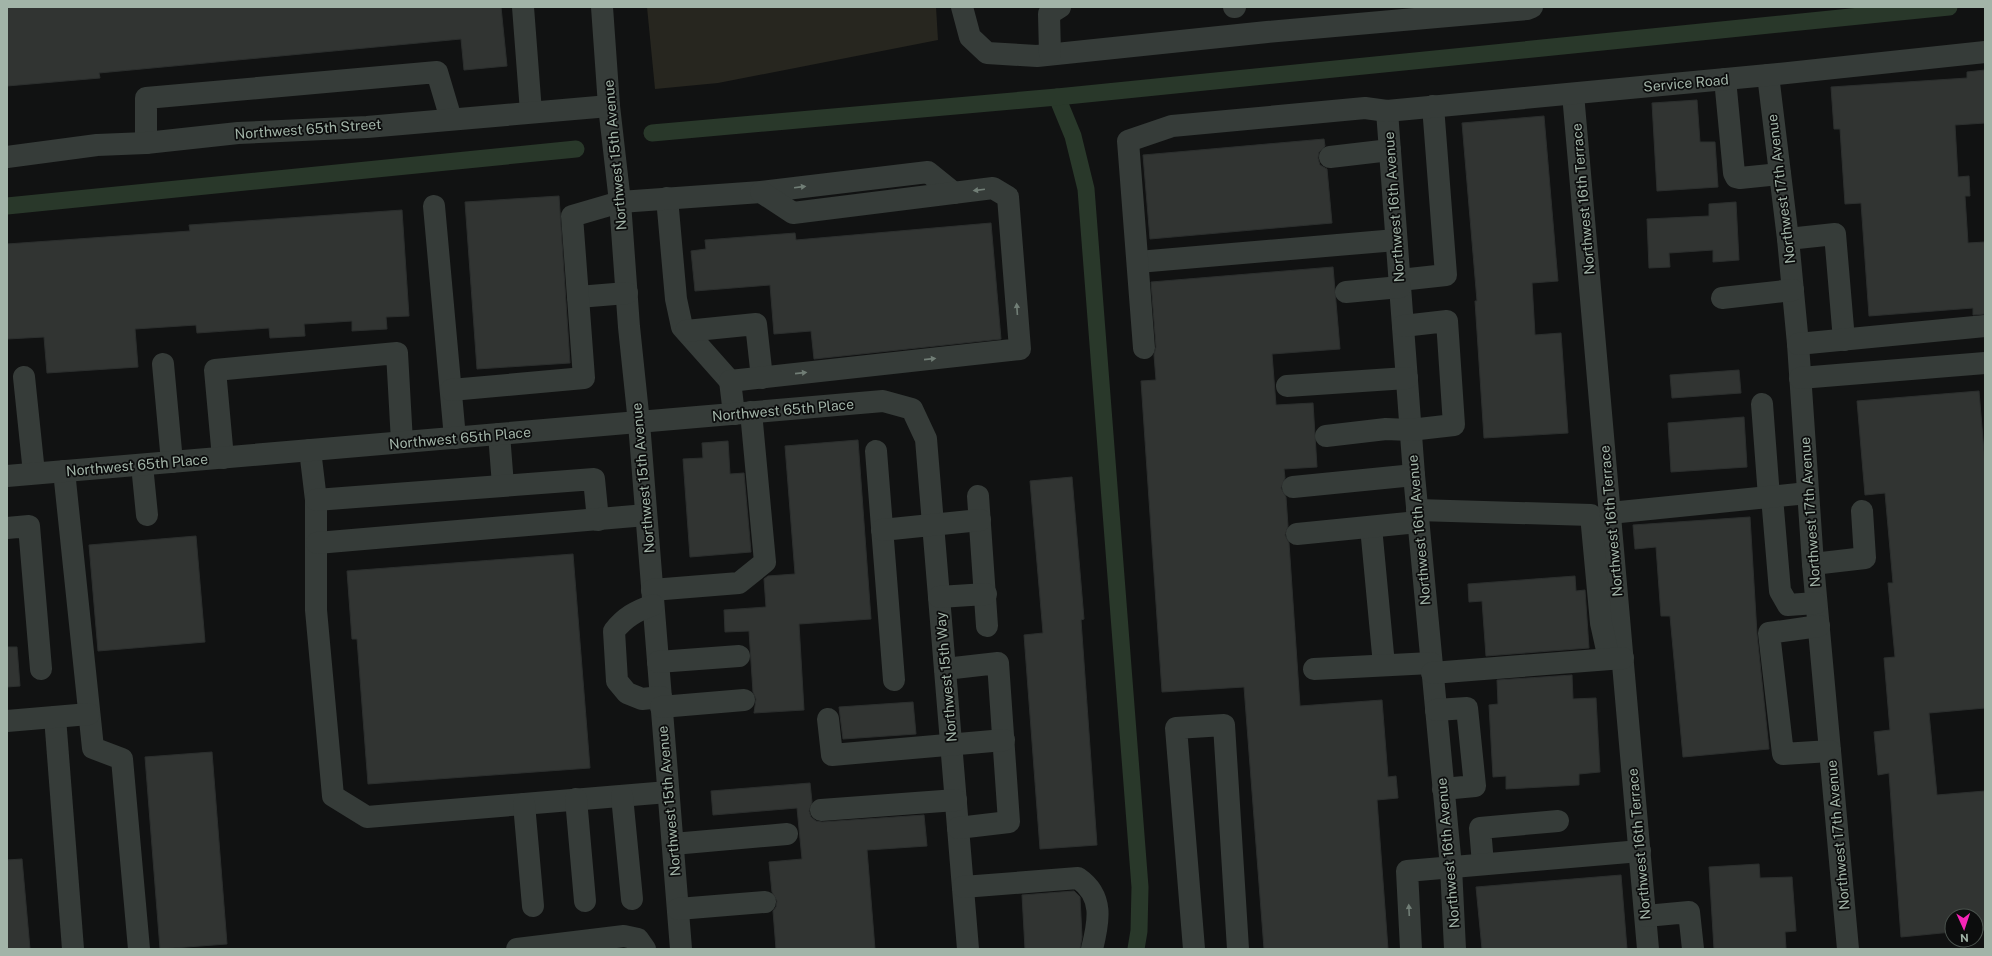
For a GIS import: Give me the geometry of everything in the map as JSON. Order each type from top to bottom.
[{"type":"street","points":[[523,7],[531,112]]},
{"type":"street","name":"Northwest 15th Avenue","points":[[602,7],[609,106],[620,202],[639,423],[681,949]]},
{"type":"street","points":[[962,7],[970,37],[987,52],[1037,56],[1495,9],[1527,9],[1532,7]]},
{"type":"street","points":[[1050,54],[1049,14],[1060,7]]},
{"type":"street","name":"Service Road","points":[[1138,262],[1128,141],[1172,126],[1365,108],[1387,111],[1768,76],[1985,52]]},
{"type":"street","points":[[146,143],[146,98],[437,72],[451,119]]},
{"type":"street","name":"Northwest 17th Avenue","points":[[1768,76],[1788,238],[1798,344],[1816,603],[1848,949]]},
{"type":"street","points":[[1725,79],[1734,173],[1736,177],[1780,174]]},
{"type":"street","name":"Northwest 16th Terrace","points":[[1573,94],[1610,513],[1616,659],[1640,851],[1648,949]]},
{"type":"street","name":"Northwest 65th Street","points":[[7,158],[97,145],[146,143],[238,133],[316,130],[609,106]]},
{"type":"street","points":[[1346,292],[1446,275],[1433,106]]},
{"type":"street","name":"Northwest 16th Avenue","points":[[1387,111],[1410,430],[1451,867],[1455,949]]},
{"type":"street","points":[[1330,157],[1390,150]]},
{"type":"street","points":[[451,390],[584,378],[572,216],[620,202],[761,192],[928,172],[954,193],[993,188],[1008,198],[1020,349],[730,381]]},
{"type":"street","points":[[667,198],[676,299],[682,327],[730,381],[743,413],[765,562],[739,583],[653,598],[623,620],[614,631],[618,681],[628,693],[661,702],[744,700]]},
{"type":"street","points":[[434,206],[454,438]]},
{"type":"street","points":[[1788,238],[1835,234],[1844,340]]},
{"type":"street","points":[[1144,348],[1138,262],[1396,240]]},
{"type":"street","points":[[1722,298],[1792,290]]},
{"type":"street","points":[[578,297],[627,293]]},
{"type":"street","points":[[1326,436],[1386,429],[1410,430],[1454,425],[1447,321],[1403,326]]},
{"type":"street","points":[[686,331],[756,324],[762,378]]},
{"type":"street","points":[[1798,344],[1985,326]]},
{"type":"street","points":[[223,458],[215,370],[397,353],[402,442]]},
{"type":"street","points":[[1800,378],[1985,363]]},
{"type":"street","points":[[163,364],[172,462]]},
{"type":"street","points":[[24,377],[34,474]]},
{"type":"street","points":[[1287,386],[1407,378]]},
{"type":"street","name":"Northwest 65th Place","points":[[7,476],[883,401],[912,409]]},
{"type":"street","points":[[1762,404],[1780,591],[1788,605],[1816,603]]},
{"type":"street","name":"Northwest 15th Way","points":[[912,409],[926,439],[968,949]]},
{"type":"street","points":[[499,434],[503,486]]},
{"type":"street","points":[[310,450],[316,500],[316,610],[333,796],[366,817],[668,792]]},
{"type":"street","points":[[876,451],[894,680]]},
{"type":"street","points":[[142,464],[147,515]]},
{"type":"street","points":[[64,471],[93,748],[122,759],[139,949]]},
{"type":"street","points":[[1293,487],[1414,475]]},
{"type":"street","points":[[316,500],[594,478],[598,520]]},
{"type":"street","points":[[1610,513],[1808,493]]},
{"type":"street","points":[[978,496],[986,594],[987,626]]},
{"type":"street","points":[[1813,564],[1865,558],[1862,511]]},
{"type":"street","points":[[317,543],[646,515]]},
{"type":"street","points":[[1297,534],[1371,527],[1418,516],[1591,515],[1601,623],[1616,659],[1432,668],[1384,665],[1314,669]]},
{"type":"street","points":[[882,530],[980,520]]},
{"type":"street","points":[[7,528],[29,526],[41,669]]},
{"type":"street","points":[[1371,527],[1384,665]]},
{"type":"street","points":[[939,597],[986,594]]},
{"type":"street","points":[[1818,626],[1769,633],[1783,754],[1830,751]]},
{"type":"street","points":[[658,662],[739,656]]},
{"type":"street","points":[[945,669],[998,663],[1009,822],[958,828]]},
{"type":"street","points":[[1436,710],[1467,708],[1471,747],[1474,786],[1443,789]]},
{"type":"street","points":[[7,721],[89,714]]},
{"type":"street","points":[[55,717],[73,949]]},
{"type":"street","points":[[828,719],[832,755],[1004,740]]},
{"type":"street","points":[[1194,949],[1176,728],[1224,725],[1238,949]]},
{"type":"street","points":[[622,796],[632,899]]},
{"type":"street","points":[[576,799],[585,901]]},
{"type":"street","points":[[822,810],[956,800]]},
{"type":"street","points":[[524,804],[533,906]]},
{"type":"street","points":[[1482,864],[1480,828],[1558,821]]},
{"type":"street","points":[[673,844],[787,834]]},
{"type":"street","points":[[1411,949],[1407,871],[1640,851]]},
{"type":"street","points":[[963,887],[1078,878],[1090,886],[1097,905],[1098,926],[1092,949]]},
{"type":"street","points":[[678,909],[765,902]]},
{"type":"street","points":[[1646,916],[1689,912],[1693,949]]},
{"type":"street","points":[[517,949],[624,936],[638,939],[645,949]]},
{"type":"shaded area","points":[[647,7],[936,7],[938,40],[718,83],[655,89]]},
{"type":"building","points":[[7,7],[501,7],[507,66],[464,70],[461,39],[99,73],[100,78],[7,86]]},
{"type":"building","points":[[1985,70],[1985,123],[1955,125],[1958,177],[1969,176],[1970,196],[1965,196],[1968,243],[1985,242],[1985,314],[1973,315],[1973,308],[1869,316],[1861,203],[1845,204],[1840,129],[1834,129],[1831,87],[1967,78],[1967,72]]},
{"type":"building","points":[[1697,100],[1700,142],[1715,142],[1718,187],[1657,191],[1652,103]]},
{"type":"building","points":[[1544,116],[1558,281],[1532,283],[1535,335],[1561,333],[1568,433],[1484,438],[1475,301],[1477,301],[1462,123]]},
{"type":"building","points":[[1324,139],[1325,146],[1319,152],[1318,158],[1320,165],[1327,169],[1332,223],[1150,239],[1143,155]]},
{"type":"building","points":[[559,196],[570,363],[477,369],[465,202]]},
{"type":"building","points":[[1736,202],[1739,260],[1713,262],[1713,250],[1669,253],[1670,267],[1649,268],[1647,219],[1709,216],[1709,204]]},
{"type":"building","points":[[402,210],[409,316],[386,317],[387,329],[352,331],[352,321],[304,324],[305,336],[270,338],[269,328],[197,333],[196,325],[135,329],[138,367],[47,373],[44,337],[7,339],[7,244],[190,231],[189,225]]},
{"type":"building","points":[[991,223],[1001,339],[814,359],[811,331],[774,334],[770,285],[695,291],[691,251],[706,249],[705,240],[795,233],[796,240]]},
{"type":"building","points":[[1333,267],[1340,349],[1272,354],[1276,405],[1313,403],[1317,467],[1284,469],[1285,478],[1281,488],[1286,497],[1288,526],[1285,535],[1289,543],[1300,706],[1382,700],[1388,777],[1396,776],[1398,798],[1377,800],[1388,949],[1264,949],[1244,687],[1162,692],[1141,381],[1156,380],[1154,355],[1156,347],[1151,282]]},
{"type":"building","points":[[1739,370],[1741,393],[1672,398],[1670,375]]},
{"type":"building","points":[[1979,391],[1985,464],[1985,708],[1929,713],[1937,795],[1985,791],[1985,930],[1984,908],[1944,908],[1944,933],[1901,937],[1889,773],[1878,775],[1874,732],[1890,730],[1884,658],[1895,657],[1888,583],[1893,583],[1885,493],[1865,495],[1857,401]]},
{"type":"building","points":[[1744,417],[1747,467],[1671,472],[1668,423]]},
{"type":"building","points":[[858,440],[871,619],[799,624],[804,710],[754,713],[756,699],[753,692],[749,631],[725,632],[724,610],[766,607],[764,579],[768,576],[795,574],[785,446]]},
{"type":"building","points":[[728,441],[730,474],[744,473],[751,552],[690,557],[683,459],[703,458],[702,443]]},
{"type":"building","points":[[1072,477],[1084,619],[1081,620],[1097,845],[1040,849],[1024,635],[1043,633],[1030,481]]},
{"type":"building","points":[[1750,517],[1757,634],[1769,749],[1683,757],[1670,616],[1661,616],[1656,547],[1635,549],[1633,525]]},
{"type":"building","points":[[196,536],[205,642],[98,651],[89,545]]},
{"type":"building","points":[[573,554],[590,768],[368,784],[357,639],[352,639],[347,571]]},
{"type":"building","points":[[1575,576],[1576,591],[1585,590],[1589,648],[1486,656],[1482,601],[1469,602],[1468,584]]},
{"type":"building","points":[[7,647],[17,647],[20,686],[7,687]]},
{"type":"building","points":[[1572,675],[1573,699],[1596,698],[1600,772],[1579,774],[1579,785],[1506,789],[1506,776],[1493,777],[1489,705],[1498,704],[1497,680]]},
{"type":"building","points":[[913,702],[916,734],[843,739],[839,707]]},
{"type":"building","points":[[212,752],[227,944],[160,949],[145,757]]},
{"type":"building","points":[[810,783],[812,802],[809,811],[811,817],[816,821],[822,822],[924,815],[927,846],[867,850],[875,949],[776,949],[773,911],[776,907],[777,901],[772,892],[769,862],[802,859],[797,808],[713,815],[711,791]]},
{"type":"building","points":[[22,859],[30,949],[7,949],[7,860]]},
{"type":"building","points":[[1759,864],[1760,878],[1792,877],[1796,931],[1785,932],[1786,949],[1714,949],[1709,867]]},
{"type":"building","points":[[1621,875],[1627,949],[1482,949],[1476,887]]},
{"type":"building","points":[[1074,891],[1080,897],[1082,937],[1080,949],[1025,949],[1022,895]]},
{"type":"waterway","points":[[652,133],[1057,97],[1949,7]]},
{"type":"waterway","points":[[1057,97],[1073,136],[1086,189],[1140,887],[1139,931],[1136,949]]},
{"type":"waterway","points":[[7,206],[576,149]]}]
